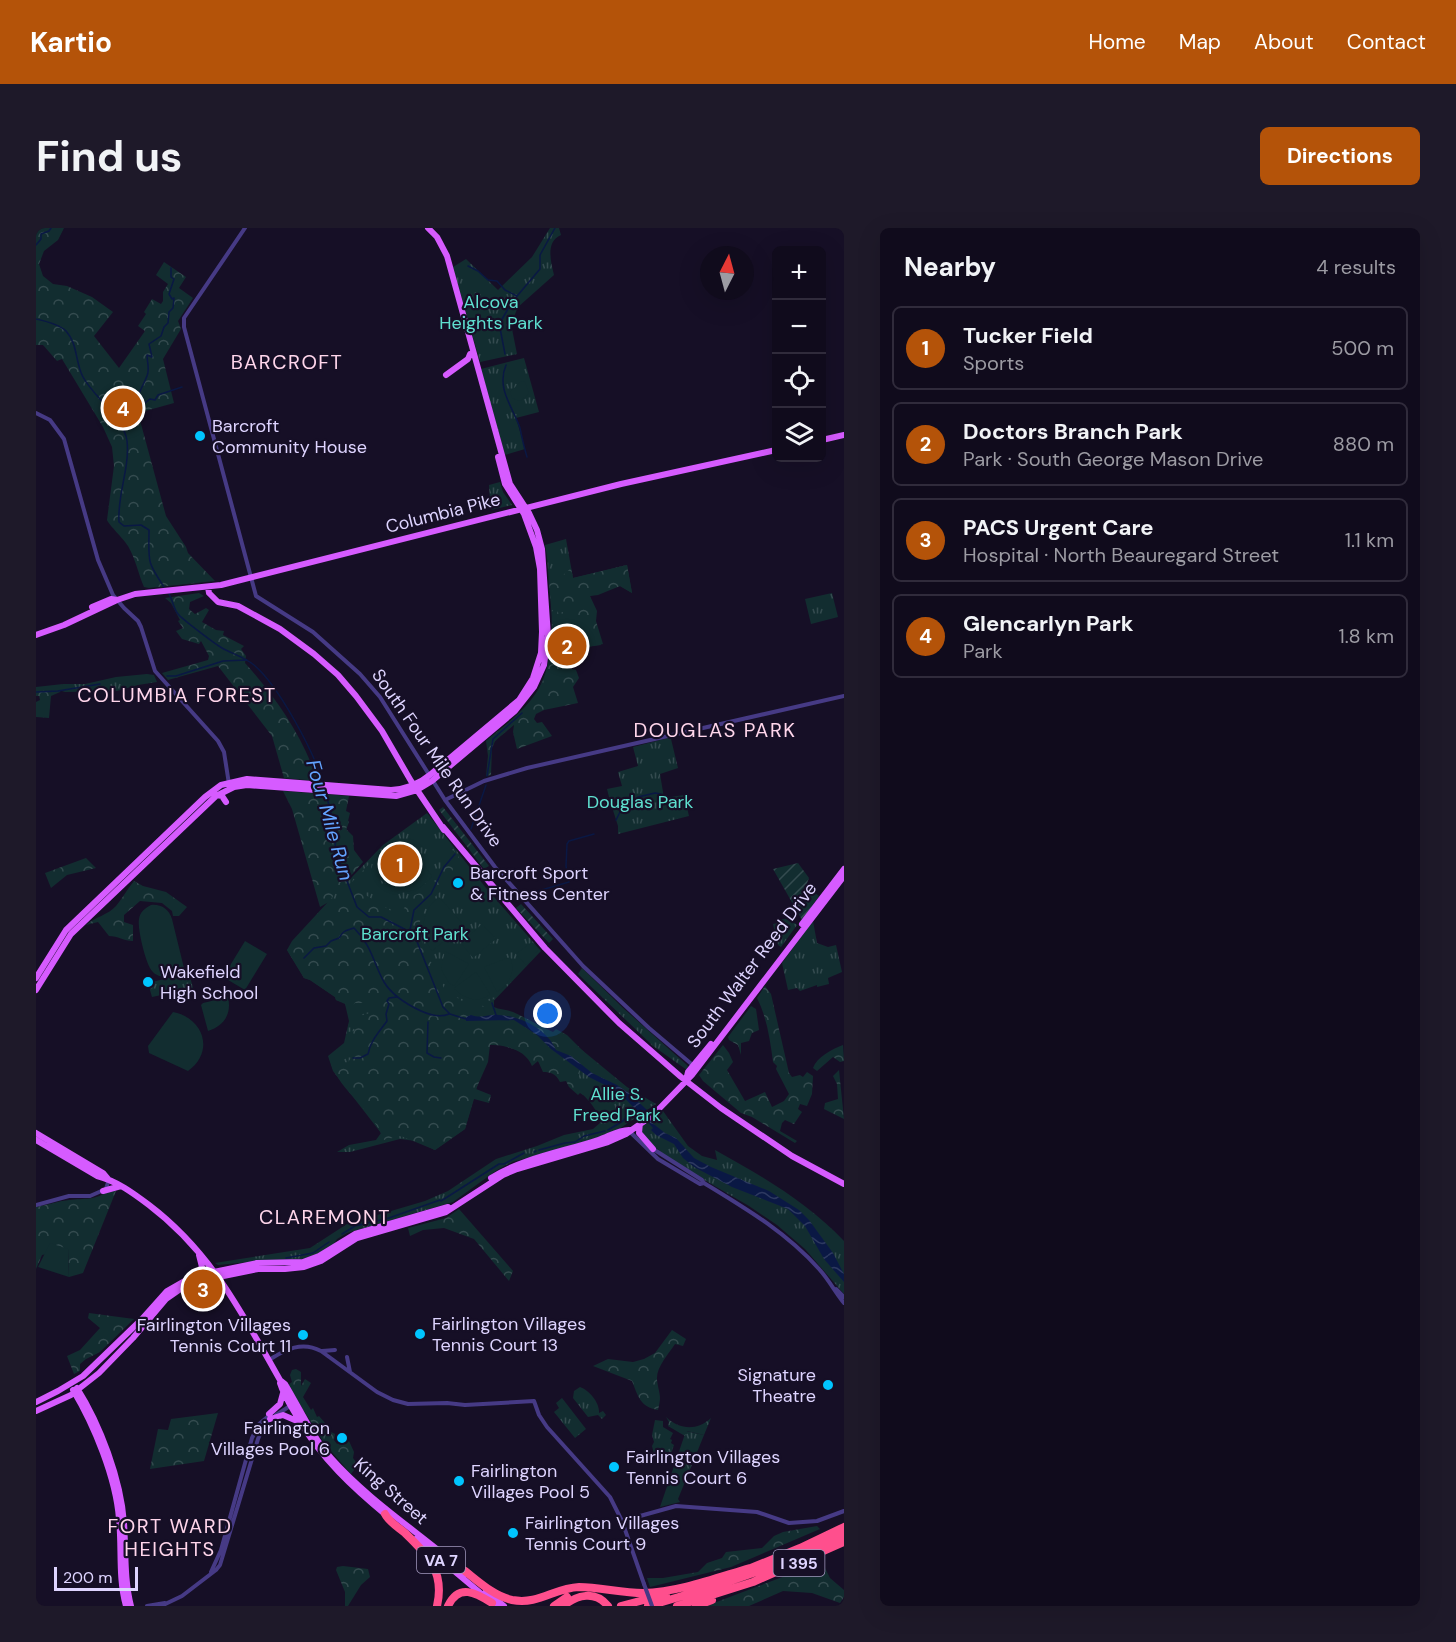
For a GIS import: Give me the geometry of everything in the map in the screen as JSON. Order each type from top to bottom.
[{"type":"highway","points":[[385,1514],[434,1565],[440,1582],[437,1603]]},
{"type":"highway","name":"I 395","points":[[621,1606],[709,1582],[750,1568],[844,1526]]},
{"type":"highway","points":[[650,1606],[745,1577],[797,1557],[844,1535]]},
{"type":"highway","name":"I 395","points":[[676,1606],[753,1582],[844,1542]]},
{"type":"highway","points":[[465,1571],[499,1595],[518,1601],[539,1599],[577,1587],[656,1592],[750,1568]]},
{"type":"highway","points":[[696,1606],[753,1582]]},
{"type":"highway","points":[[554,1606],[570,1594],[590,1588]]},
{"type":"highway","points":[[448,1606],[456,1595],[466,1592],[476,1594],[494,1604]]},
{"type":"highway","points":[[563,1606],[570,1600],[588,1595],[601,1599],[608,1606]]},
{"type":"main road","points":[[36,978],[66,930],[205,797],[229,786],[247,785],[307,786],[390,796],[415,788],[430,779],[515,711],[530,694],[541,672],[547,650],[544,560],[537,530],[505,484],[445,261],[437,244],[422,228]]},
{"type":"main road","points":[[428,228],[437,237],[447,256],[507,476],[523,508]]},
{"type":"main road","points":[[446,375],[470,354]]},
{"type":"main road","points":[[826,439],[844,435]]},
{"type":"main road","name":"Columbia Pike","points":[[36,633],[111,599],[117,600],[135,594],[206,587],[251,577],[625,483],[772,451]]},
{"type":"main road","name":"South Four Mile Run Drive","points":[[206,587],[218,602],[238,606],[264,620],[298,641],[329,666],[368,710],[446,835],[539,946],[545,948],[619,1023],[686,1080],[760,1136],[844,1184]]},
{"type":"main road","points":[[36,990],[71,934],[229,786]]},
{"type":"main road","points":[[217,795],[222,796],[226,802]]},
{"type":"main road","name":"South Walter Reed Drive","points":[[217,1274],[258,1269],[293,1269],[315,1263],[357,1238],[446,1212],[459,1206],[494,1181],[517,1169],[608,1142],[626,1134],[660,1109],[686,1080],[844,868]]},
{"type":"main road","name":"South Walter Reed Drive","points":[[695,1067],[844,876]]},
{"type":"main road","points":[[640,1124],[639,1133],[653,1149]]},
{"type":"main road","name":"VA 7","points":[[36,1134],[103,1173],[109,1179]]},
{"type":"main road","name":"VA 7","points":[[36,1140],[97,1176],[109,1179]]},
{"type":"main road","name":"King Street","points":[[109,1179],[173,1224],[197,1248],[217,1274],[269,1361],[301,1424],[316,1448],[337,1472],[494,1604]]},
{"type":"main road","points":[[101,1192],[121,1186]]},
{"type":"main road","points":[[36,1402],[71,1383],[93,1366],[142,1319],[167,1291],[195,1276],[201,1270],[202,1263],[197,1248]]},
{"type":"main road","points":[[195,1276],[217,1274]]},
{"type":"main road","points":[[36,1411],[60,1400],[89,1382],[123,1350],[166,1299],[189,1283],[217,1274]]},
{"type":"main road","name":"King Street","points":[[280,1380],[291,1403],[316,1438],[352,1479],[465,1571],[504,1606]]},
{"type":"main road","points":[[89,1382],[84,1392],[85,1406],[117,1505],[126,1606]]},
{"type":"main road","points":[[71,1383],[94,1418],[120,1494],[126,1575],[131,1606]]},
{"type":"main road","points":[[270,1417],[280,1404],[283,1390]]},
{"type":"main road","points":[[60,1400],[75,1400],[85,1406]]},
{"type":"main road","points":[[270,1417],[283,1415],[301,1424]]},
{"type":"street","name":"South Four Mile Run Drive","points":[[245,228],[184,318],[184,327],[257,598],[314,632],[360,674],[380,697],[430,779],[495,867],[583,966],[649,1028],[695,1067]]},
{"type":"street","points":[[36,413],[50,420],[64,439],[95,550],[117,600],[138,621],[155,671],[218,741],[224,752],[229,786]]},
{"type":"street","points":[[445,800],[484,781],[527,768],[844,696]]},
{"type":"street","points":[[629,1130],[704,1183],[750,1210],[787,1238],[811,1260],[844,1303]]},
{"type":"street","points":[[629,1130],[666,1164],[700,1184],[704,1183]]},
{"type":"street","points":[[36,1205],[69,1196],[90,1196],[101,1192],[109,1179]]},
{"type":"street","points":[[834,1288],[844,1297]]},
{"type":"street","points":[[269,1361],[296,1346],[308,1346],[321,1352],[377,1392],[408,1404],[482,1405],[534,1401],[547,1427],[610,1497],[622,1521],[650,1606]]},
{"type":"street","points":[[321,1352],[335,1350]]},
{"type":"street","points":[[347,1357],[350,1372]]},
{"type":"street","points":[[147,1606],[163,1604],[182,1596],[210,1573],[221,1550],[252,1438],[259,1424],[291,1403]]},
{"type":"street","points":[[622,1521],[682,1505],[757,1512],[789,1523],[817,1521],[844,1511]]},
{"type":"green space","points":[[36,228],[64,228],[58,240],[44,251],[39,264],[43,276],[53,284],[67,286],[92,297],[113,312],[94,336],[119,368],[145,331],[138,326],[152,299],[161,304],[163,301],[163,292],[168,284],[156,275],[164,262],[186,277],[179,288],[193,298],[178,321],[181,329],[163,359],[174,403],[138,413],[166,516],[188,553],[215,581],[144,587],[128,546],[107,520],[114,466],[112,447],[103,427],[62,359],[57,361],[43,345],[36,345]]},
{"type":"green space","name":"Alcova Heights Park","points":[[550,228],[559,228],[561,235],[556,238],[551,247],[554,275],[518,307],[511,324],[517,354],[480,362],[453,267],[466,259],[498,290],[532,257]]},
{"type":"green space","name":"Alcova Heights Park","points":[[524,358],[539,412],[516,418],[525,449],[505,455],[481,369]]},
{"type":"green space","points":[[521,381],[525,382],[529,394],[520,401],[512,398],[510,392]]},
{"type":"green space","points":[[500,482],[503,492],[512,505],[491,510],[494,508],[490,501],[489,485]]},
{"type":"green space","points":[[566,539],[573,578],[627,565],[632,593],[620,586],[590,596],[601,645],[587,647],[585,641],[582,642],[582,647],[558,653],[530,710],[493,743],[486,741],[525,708],[543,681],[548,666],[552,634],[545,545]]},
{"type":"green space","points":[[627,565],[632,593],[620,586],[590,596],[597,611],[596,621],[603,644],[587,647],[584,645],[568,651],[568,656],[574,657],[568,668],[576,670],[579,678],[573,687],[578,703],[544,710],[536,714],[534,719],[537,723],[542,722],[552,736],[517,749],[513,732],[514,725],[497,737],[492,748],[491,775],[486,776],[488,756],[486,741],[513,719],[536,693],[546,673],[555,633],[558,628],[563,627],[563,612],[557,614],[560,599],[556,599],[552,613],[549,581],[560,578],[571,568],[573,578]]},
{"type":"green space","points":[[199,593],[204,596],[190,602],[189,609],[195,614],[206,608],[209,610],[202,622],[216,630],[224,631],[223,635],[244,646],[241,649],[246,656],[245,663],[288,718],[318,781],[284,778],[272,736],[218,666],[168,680],[162,673],[208,660],[209,656],[201,641],[199,644],[182,639],[176,631],[183,628],[171,603],[165,598]]},
{"type":"green space","points":[[832,593],[838,617],[811,624],[805,599]]},
{"type":"green space","points":[[154,675],[157,682],[117,691],[65,692],[59,690],[63,684],[85,684],[116,677]]},
{"type":"green space","points":[[63,684],[60,692],[51,696],[49,718],[36,717],[36,702],[40,700],[39,696],[36,696],[36,687]]},
{"type":"green space","name":"Douglas Park","points":[[671,739],[678,768],[660,774],[664,798],[684,795],[689,816],[618,834],[612,807],[598,810],[596,804],[610,801],[607,789],[622,786],[618,772],[638,766],[633,747]]},
{"type":"green space","points":[[283,791],[349,796],[346,811],[350,813],[346,829],[353,836],[354,850],[363,862],[327,903],[320,907],[292,809]]},
{"type":"green space","points":[[443,807],[489,866],[484,869],[439,810]]},
{"type":"green space","name":"Barcroft Park","points":[[427,813],[486,888],[541,951],[485,1010],[582,1050],[627,1087],[656,1104],[619,1129],[594,1139],[512,1162],[453,1202],[347,1233],[320,1253],[300,1260],[268,1260],[218,1265],[215,1263],[310,1248],[347,1224],[425,1201],[448,1191],[496,1159],[564,1135],[593,1129],[600,1123],[590,1102],[555,1072],[521,1052],[490,1041],[465,1129],[435,1150],[416,1141],[400,1139],[350,1152],[337,1152],[349,1145],[376,1140],[381,1133],[333,1071],[328,1056],[344,1043],[349,1021],[345,1004],[304,978],[287,950],[292,941],[327,903],[344,815],[349,822],[345,835],[345,850],[351,878],[383,845]]},
{"type":"green space","points":[[404,841],[407,841],[432,876],[419,888],[409,891],[392,891],[391,887],[379,879],[371,869]]},
{"type":"green space","points":[[453,850],[459,857],[444,887],[425,908],[419,924],[423,946],[445,990],[471,1005],[469,1011],[471,1012],[479,1005],[487,1007],[484,1003],[494,999],[494,1007],[513,1012],[553,1032],[556,1029],[567,1035],[584,1052],[578,1081],[583,1088],[583,1095],[580,1093],[578,1095],[566,1081],[560,1082],[553,1074],[543,1072],[538,1061],[532,1066],[525,1056],[514,1049],[490,1045],[488,1062],[476,1089],[491,1095],[489,1103],[474,1099],[465,1129],[435,1150],[401,1136],[384,1140],[379,1129],[342,1083],[331,1064],[348,1062],[356,1052],[359,1043],[355,1038],[347,1035],[355,1029],[348,1026],[349,1023],[354,1018],[370,1013],[372,1010],[366,1003],[355,1003],[347,1009],[345,1003],[336,1000],[335,997],[304,978],[287,950],[372,861],[371,869],[359,878],[364,894],[399,916],[412,896],[423,892],[433,884],[444,860]]},
{"type":"green space","points":[[86,858],[96,868],[67,875],[51,888],[45,873]]},
{"type":"green space","points":[[798,863],[809,878],[806,886],[819,896],[802,920],[773,869]]},
{"type":"green space","points":[[134,881],[143,886],[166,892],[187,907],[179,916],[173,916],[172,911],[162,903],[140,901],[124,915],[124,922],[133,925],[133,941],[109,936],[98,922],[86,925],[113,909]]},
{"type":"green space","points":[[439,897],[464,925],[432,951],[425,937],[424,922],[428,908]]},
{"type":"green space","points":[[521,904],[553,939],[549,943],[516,908]]},
{"type":"green space","points":[[151,905],[164,908],[172,919],[184,968],[180,967],[170,976],[160,976],[152,971],[142,946],[139,930],[140,914]]},
{"type":"green space","points":[[789,918],[797,925],[781,947],[778,945],[773,924],[778,923],[778,920]]},
{"type":"green space","points":[[813,921],[817,943],[828,947],[836,945],[842,972],[828,978],[829,984],[817,987],[817,985],[800,991],[797,988],[788,990],[782,963]]},
{"type":"green space","points":[[482,924],[496,939],[473,958],[461,943]]},
{"type":"green space","points":[[245,941],[267,954],[245,990],[223,977]]},
{"type":"green space","points":[[532,942],[539,950],[526,965],[516,954]]},
{"type":"green space","points":[[445,951],[469,964],[454,986],[449,983],[441,969]]},
{"type":"green space","points":[[510,957],[511,977],[497,992],[484,967]]},
{"type":"green space","points":[[582,968],[688,1066],[687,1070],[653,1046],[578,974]]},
{"type":"green space","points":[[476,972],[490,994],[481,999],[471,999],[454,988]]},
{"type":"green space","points":[[189,973],[193,988],[152,997],[148,983]]},
{"type":"green space","points":[[765,986],[771,994],[789,1073],[792,1077],[800,1075],[803,1077],[807,1072],[813,1076],[812,1094],[807,1106],[800,1104],[798,1109],[802,1112],[794,1124],[785,1120],[782,1123],[780,1131],[797,1141],[795,1143],[752,1117],[741,1113],[699,1075],[723,1045],[733,1062],[727,1070],[745,1101],[765,1092],[772,1107],[784,1101],[789,1094],[773,1062],[766,1021],[757,998]]},
{"type":"green space","points":[[228,997],[229,1009],[226,1018],[214,1029],[208,1031],[201,1005]]},
{"type":"green space","points":[[751,1006],[756,1009],[759,1030],[752,1033],[749,1041],[741,1043],[741,1055],[738,1045],[728,1037]]},
{"type":"green space","points":[[173,1012],[184,1015],[192,1021],[202,1037],[201,1055],[188,1071],[149,1053],[148,1046]]},
{"type":"green space","points":[[843,1045],[844,1061],[840,1062],[833,1057],[817,1071],[813,1068],[821,1057]]},
{"type":"green space","points":[[839,1070],[844,1119],[824,1109],[825,1103],[838,1099],[837,1084],[833,1076]]},
{"type":"green space","points":[[663,1111],[688,1146],[702,1156],[717,1160],[715,1150],[767,1180],[815,1214],[844,1241],[844,1294],[805,1249],[777,1225],[670,1160],[642,1135],[642,1127]]},
{"type":"green space","points":[[109,1190],[116,1191],[83,1273],[69,1277],[68,1249],[42,1255],[36,1269],[36,1207],[95,1197]]},
{"type":"green space","points":[[459,1209],[513,1271],[509,1281],[474,1239],[444,1228],[423,1230],[410,1236],[408,1228],[446,1218]]},
{"type":"green space","points":[[50,1243],[68,1249],[69,1277],[38,1267]]},
{"type":"green space","points":[[89,1313],[134,1319],[100,1352],[80,1364],[80,1371],[74,1374],[67,1356],[80,1350],[100,1328],[88,1318]]},
{"type":"green space","points":[[672,1330],[686,1339],[683,1346],[675,1344],[658,1370],[660,1397],[658,1410],[643,1403],[632,1381],[593,1366],[608,1359],[633,1362],[644,1359],[655,1353]]},
{"type":"green space","points":[[296,1369],[301,1372],[301,1386],[305,1379],[311,1383],[303,1397],[311,1410],[313,1408],[317,1417],[319,1416],[325,1423],[324,1427],[335,1434],[334,1440],[337,1444],[340,1442],[346,1444],[349,1441],[354,1452],[353,1458],[358,1465],[351,1474],[324,1443],[288,1385],[292,1382],[290,1375],[292,1370]]},
{"type":"green space","points":[[580,1387],[593,1397],[598,1405],[599,1413],[603,1411],[606,1415],[602,1419],[598,1415],[588,1417],[573,1398],[574,1391]]},
{"type":"green space","points":[[562,1398],[586,1429],[575,1438],[554,1412],[559,1408],[556,1403]]},
{"type":"green space","points":[[218,1413],[204,1461],[150,1469],[158,1429],[168,1430],[171,1419]]},
{"type":"green space","points":[[666,1417],[677,1424],[688,1427],[700,1425],[711,1418],[704,1435],[687,1431],[685,1436],[668,1426],[669,1422]]},
{"type":"green space","points":[[655,1420],[663,1421],[663,1427],[673,1433],[670,1439],[674,1445],[671,1454],[667,1452],[665,1456],[669,1458],[663,1465],[655,1457],[652,1446]]},
{"type":"green space","points":[[686,1431],[704,1435],[678,1499],[680,1502],[660,1507]]},
{"type":"green space","points":[[817,1526],[820,1529],[731,1567],[650,1587],[647,1578],[663,1578],[698,1572],[707,1563],[722,1558],[726,1552],[762,1548],[774,1536],[783,1532]]},
{"type":"green space","points":[[822,1562],[830,1578],[844,1590],[844,1597],[840,1603],[812,1593],[783,1591],[749,1606],[706,1606]]},
{"type":"green space","points":[[337,1567],[368,1569],[370,1577],[361,1585],[348,1606],[345,1606],[345,1592],[336,1570]]},
{"type":"water","points":[[471,1015],[507,1016],[532,1025],[546,1036],[556,1050],[571,1056],[592,1073],[629,1093],[647,1110],[651,1122],[676,1138],[694,1158],[769,1191],[799,1210],[833,1253],[844,1274],[844,1282],[824,1259],[805,1226],[788,1209],[732,1187],[694,1167],[683,1158],[674,1144],[651,1130],[653,1128],[619,1092],[589,1077],[551,1049],[537,1035],[514,1020],[466,1021],[466,1017]]},
{"type":"waterway","points":[[36,245],[41,239],[41,234],[51,228]]},
{"type":"waterway","points":[[505,354],[500,328],[501,321],[512,302],[540,269],[540,255],[555,228]]},
{"type":"waterway","points":[[468,266],[488,280],[497,281],[505,290],[517,296]]},
{"type":"waterway","points":[[127,408],[137,400],[148,374],[147,355],[152,357],[149,344],[161,336],[168,323],[169,312],[173,308],[174,298],[172,299],[169,294],[174,279],[171,277],[171,268]]},
{"type":"waterway","name":"Four Mile Run","points":[[36,319],[56,325],[70,336],[83,377],[125,433],[127,451],[119,522],[124,526],[141,525],[149,530],[150,560],[164,587]]},
{"type":"waterway","points":[[506,365],[503,374],[504,390],[520,428],[527,457]]},
{"type":"waterway","points":[[135,403],[155,400],[158,395],[182,387]]},
{"type":"waterway","name":"Four Mile Run","points":[[120,425],[121,417]]},
{"type":"waterway","name":"Four Mile Run","points":[[169,594],[176,612],[186,621],[222,648],[250,662],[264,675],[294,720],[312,754],[323,783]]},
{"type":"waterway","points":[[167,676],[176,676],[223,661],[247,660]]},
{"type":"waterway","points":[[36,692],[100,684]]},
{"type":"waterway","points":[[487,776],[493,739],[522,713]]},
{"type":"waterway","points":[[471,829],[486,785]]},
{"type":"waterway","name":"Four Mile Run","points":[[326,794],[336,832],[335,850],[357,907],[369,917],[381,917],[414,934],[443,1007],[450,1014],[466,1019]]},
{"type":"waterway","points":[[616,820],[621,810],[630,807],[638,797],[661,794]]},
{"type":"waterway","points":[[531,893],[569,882],[566,866],[567,844],[569,841],[594,834]]},
{"type":"waterway","points":[[410,930],[414,910],[431,894],[444,867],[455,854]]},
{"type":"waterway","points":[[304,958],[314,948],[326,946],[345,931],[354,928],[369,948],[387,987],[421,1011],[439,1016],[449,1014]]},
{"type":"waterway","points":[[353,1058],[360,1058],[368,1054],[373,1040],[387,1021],[386,1014],[389,1004],[387,1001],[389,998],[397,997]]},
{"type":"waterway","points":[[492,1003],[496,1015]]},
{"type":"waterway","points":[[428,1022],[427,1053],[441,1058]]},
{"type":"waterway","points":[[608,1130],[623,1121],[635,1109]]},
{"type":"waterway","points":[[539,1150],[575,1142],[584,1136],[605,1131]]},
{"type":"waterway","points":[[441,1201],[499,1164],[504,1164],[524,1153]]},
{"type":"waterway","points":[[342,1234],[355,1226],[389,1218],[440,1200]]},
{"type":"waterway","points":[[286,1258],[313,1253],[329,1242]]},
{"type":"place","name":"Glencarlyn Park","points":[[123,408]]},
{"type":"place","name":"Barcroft Community House","points":[[200,436]]},
{"type":"place","name":"Doctors Branch Park","points":[[567,646]]},
{"type":"place","name":"Tucker Field","points":[[400,864]]},
{"type":"place","name":"Barcroft Sport & Fitness Center","points":[[458,883]]},
{"type":"place","name":"Wakefield High School","points":[[148,982]]},
{"type":"place","name":"PACS Urgent Care","points":[[203,1289]]},
{"type":"place","name":"Fairlington Villages Tennis Court 13","points":[[420,1334]]},
{"type":"place","name":"Fairlington Villages Tennis Court 11","points":[[303,1335]]},
{"type":"place","name":"Signature Theatre","points":[[828,1385]]},
{"type":"place","name":"Fairlington Villages Pool 6","points":[[342,1438]]},
{"type":"place","name":"Fairlington Villages Tennis Court 6","points":[[614,1467]]},
{"type":"place","name":"Fairlington Villages Pool 5","points":[[459,1481]]},
{"type":"place","name":"Fairlington Villages Tennis Court 9","points":[[513,1533]]},
{"type":"district","name":"BARCROFT","points":[[287,362]]},
{"type":"district","name":"COLUMBIA FOREST","points":[[177,695]]},
{"type":"district","name":"DOUGLAS PARK","points":[[715,730]]},
{"type":"district","name":"CLAREMONT","points":[[325,1217]]},
{"type":"district","name":"FORT WARD HEIGHTS","points":[[170,1538]]},
{"type":"park label","name":"Allie S. Freed Park","points":[[617,1104]]}]
